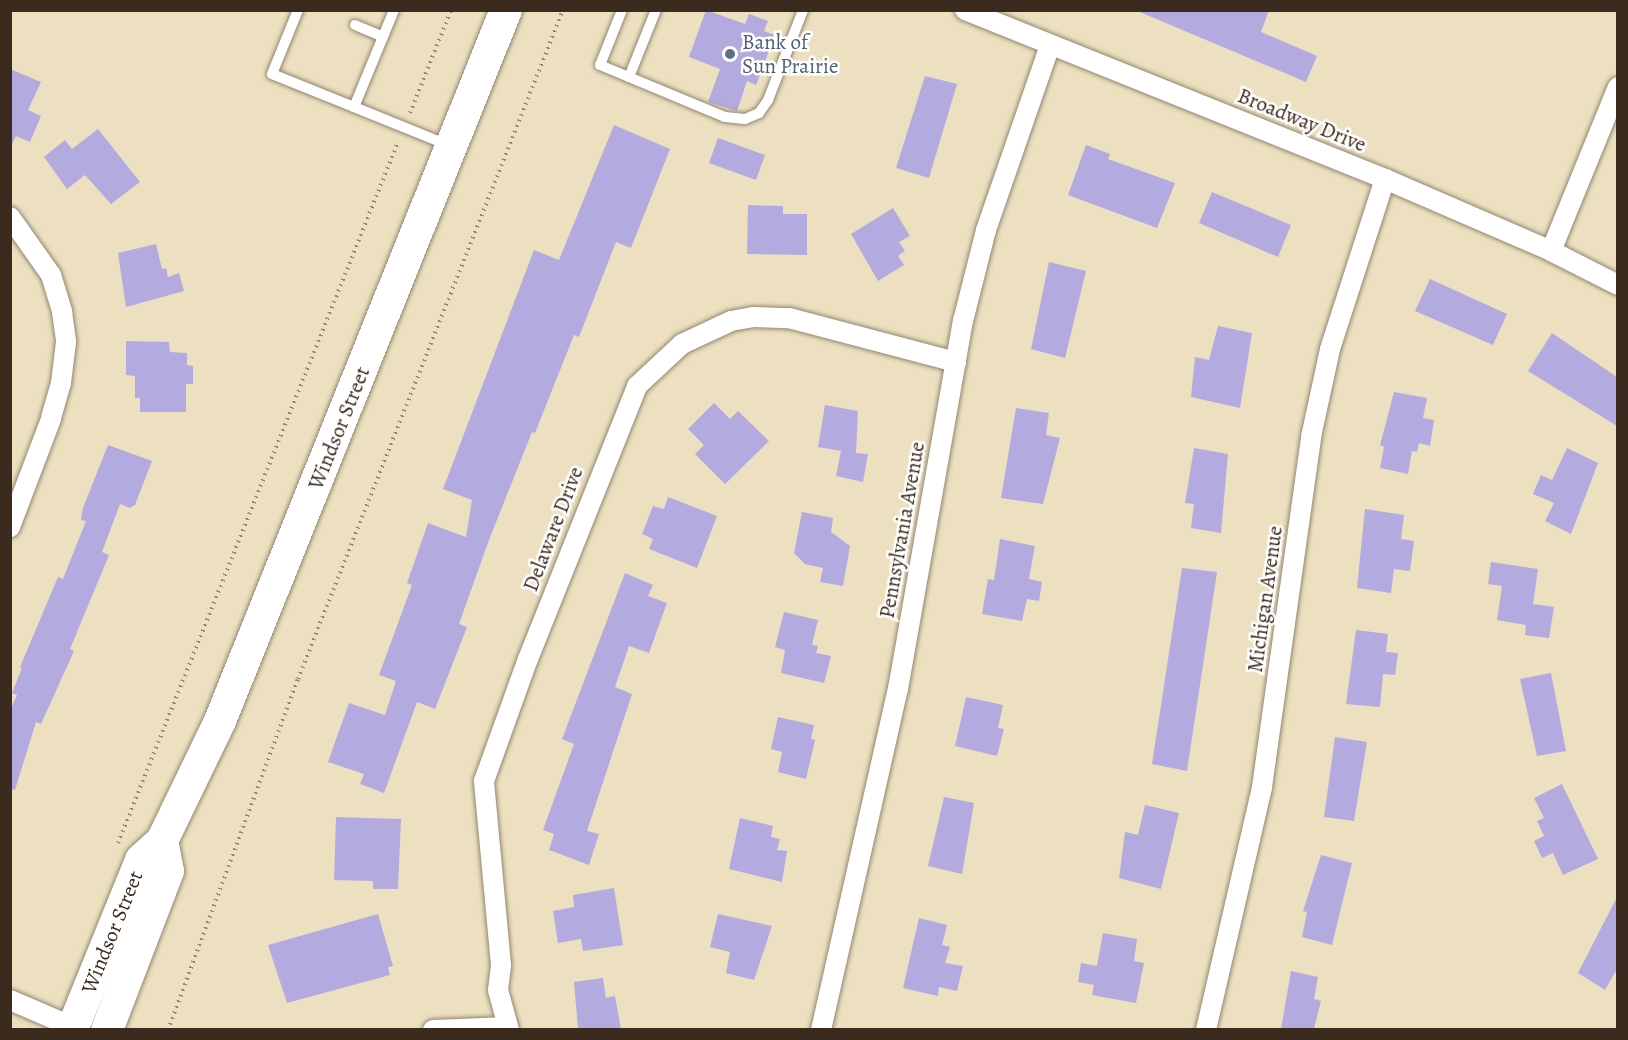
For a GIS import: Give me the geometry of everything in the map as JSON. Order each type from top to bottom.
[{"type":"main road","name":"Windsor Street","points":[[75,1029],[141,860],[162,841],[225,711],[506,10]]},
{"type":"main road","name":"Windsor Street","points":[[107,1029],[168,871],[162,841]]},
{"type":"street","name":"Broadway Drive","points":[[965,10],[1385,179],[1551,251],[1617,285]]},
{"type":"street","name":"Pennsylvania Avenue","points":[[821,1029],[898,689],[956,362],[986,230],[1050,45]]},
{"type":"street","points":[[1551,251],[1617,87]]},
{"type":"street","name":"Michigan Avenue","points":[[1206,1029],[1262,787],[1311,437],[1330,349],[1385,179]]},
{"type":"street","points":[[10,217],[51,275],[62,312],[66,342],[51,419],[10,527]]},
{"type":"street","name":"Delaware Drive","points":[[508,1028],[498,990],[501,965],[484,781],[536,637],[637,386],[682,344],[731,321],[753,317],[789,318],[956,362]]},
{"type":"street","points":[[10,1000],[75,1029]]},
{"type":"street","points":[[433,1029],[508,1028]]},
{"type":"lane","points":[[298,10],[272,74],[451,146]]},
{"type":"lane","points":[[354,107],[394,10]]},
{"type":"lane","points":[[622,10],[600,65],[725,117],[752,117],[768,100],[803,10]]},
{"type":"lane","points":[[629,76],[657,10]]},
{"type":"lane","points":[[355,25],[383,37]]},
{"type":"path","points":[[114,854],[319,331],[451,10]]},
{"type":"path","points":[[168,1029],[297,680],[563,10]]},
{"type":"building","points":[[706,10],[745,24],[749,14],[768,21],[764,31],[775,35],[756,85],[747,81],[737,111],[708,102],[720,69],[689,57]]},
{"type":"building","points":[[1135,10],[1269,10],[1261,32],[1317,56],[1306,82]]},
{"type":"building","points":[[10,69],[41,82],[28,110],[41,116],[30,142],[16,136],[10,148]]},
{"type":"building","points":[[925,76],[957,84],[929,178],[896,168]]},
{"type":"building","points":[[614,125],[670,149],[631,248],[616,242],[579,337],[574,335],[535,433],[532,432],[489,540],[459,624],[467,627],[435,709],[417,702],[384,793],[360,784],[364,774],[328,762],[349,703],[385,715],[396,681],[379,675],[412,585],[407,583],[428,523],[466,537],[472,500],[443,489],[534,250],[559,260]]},
{"type":"building","points":[[98,129],[140,182],[111,204],[85,175],[67,189],[44,157],[65,140],[72,149]]},
{"type":"building","points":[[718,138],[765,155],[756,180],[709,163]]},
{"type":"building","points":[[1086,145],[1110,154],[1108,159],[1175,183],[1157,228],[1068,195]]},
{"type":"building","points":[[1212,192],[1291,225],[1278,257],[1199,223]]},
{"type":"building","points":[[748,205],[783,206],[783,214],[807,214],[807,255],[747,254]]},
{"type":"building","points":[[893,208],[910,236],[899,242],[905,251],[898,256],[904,265],[878,281],[851,234]]},
{"type":"building","points":[[156,244],[162,269],[166,268],[168,277],[179,273],[184,291],[126,307],[118,253]]},
{"type":"building","points":[[1049,262],[1086,271],[1065,358],[1031,349]]},
{"type":"building","points":[[1430,279],[1507,314],[1493,345],[1415,311]]},
{"type":"building","points":[[1218,326],[1252,333],[1240,408],[1191,397],[1195,357],[1209,360]]},
{"type":"building","points":[[1552,333],[1617,377],[1617,426],[1528,371]]},
{"type":"building","points":[[126,341],[169,342],[170,352],[187,353],[187,365],[193,366],[193,384],[186,384],[186,412],[140,412],[140,398],[135,398],[135,376],[126,375]]},
{"type":"building","points":[[1394,392],[1427,398],[1423,418],[1434,420],[1430,446],[1419,443],[1417,452],[1412,451],[1408,474],[1380,468],[1384,447],[1380,445]]},
{"type":"building","points":[[714,403],[730,419],[738,411],[769,441],[725,484],[695,454],[704,445],[688,429]]},
{"type":"building","points":[[825,405],[858,411],[856,453],[868,454],[863,482],[836,476],[841,451],[818,447]]},
{"type":"building","points":[[1016,408],[1049,413],[1046,435],[1060,438],[1043,504],[1001,498]]},
{"type":"building","points":[[108,445],[152,461],[135,505],[130,508],[120,504],[102,552],[109,555],[70,649],[74,651],[41,724],[36,722],[15,790],[10,789],[10,711],[17,695],[12,693],[22,668],[20,667],[58,577],[63,579],[86,521],[81,520],[83,508]]},
{"type":"building","points":[[1194,448],[1228,454],[1221,533],[1191,528],[1194,504],[1185,503]]},
{"type":"building","points":[[1567,448],[1598,463],[1571,534],[1545,521],[1554,503],[1533,494],[1541,475],[1552,480]]},
{"type":"building","points":[[668,497],[717,516],[697,568],[649,549],[653,539],[642,534],[653,506],[664,509]]},
{"type":"building","points":[[1365,509],[1404,515],[1401,539],[1414,541],[1410,571],[1394,569],[1391,593],[1357,588]]},
{"type":"building","points":[[802,512],[833,518],[831,532],[850,546],[843,586],[820,582],[823,568],[805,564],[794,553]]},
{"type":"building","points":[[1000,539],[1035,546],[1029,579],[1042,582],[1039,601],[1027,599],[1022,621],[982,614],[988,579],[994,580]]},
{"type":"building","points":[[1491,562],[1538,569],[1533,604],[1554,607],[1549,638],[1525,635],[1526,625],[1497,620],[1502,586],[1488,584]]},
{"type":"building","points":[[1182,568],[1217,572],[1187,771],[1152,764]]},
{"type":"building","points":[[625,573],[653,585],[648,596],[667,603],[649,653],[629,646],[615,687],[632,694],[587,831],[599,834],[589,865],[549,850],[554,834],[543,830],[574,744],[562,739]]},
{"type":"building","points":[[784,612],[818,620],[812,645],[818,646],[816,653],[831,656],[824,683],[781,673],[785,650],[775,647]]},
{"type":"building","points":[[1356,630],[1388,634],[1386,652],[1398,653],[1395,675],[1383,674],[1380,707],[1346,704]]},
{"type":"building","points":[[1551,673],[1566,751],[1537,756],[1520,679]]},
{"type":"building","points":[[966,697],[1003,705],[998,728],[1004,729],[997,756],[955,746]]},
{"type":"building","points":[[778,717],[814,725],[811,739],[815,740],[806,779],[778,772],[782,752],[771,749]]},
{"type":"building","points":[[1335,737],[1367,742],[1354,821],[1324,817]]},
{"type":"building","points":[[1562,784],[1598,859],[1563,875],[1553,853],[1542,858],[1534,841],[1544,836],[1537,821],[1544,818],[1534,798]]},
{"type":"building","points":[[944,797],[974,803],[962,874],[928,866]]},
{"type":"building","points":[[1145,805],[1179,813],[1161,889],[1119,878],[1125,832],[1138,835]]},
{"type":"building","points":[[336,817],[401,819],[398,889],[373,889],[373,881],[334,880]]},
{"type":"building","points":[[740,818],[773,826],[771,837],[780,839],[777,850],[787,851],[782,882],[729,869]]},
{"type":"building","points":[[1321,855],[1352,863],[1332,945],[1302,937],[1307,912],[1303,911]]},
{"type":"building","points":[[614,888],[623,945],[583,951],[581,939],[558,943],[553,911],[574,907],[573,895]]},
{"type":"building","points":[[1617,897],[1617,969],[1605,990],[1578,973]]},
{"type":"building","points":[[378,914],[393,966],[388,967],[390,975],[287,1003],[268,945]]},
{"type":"building","points":[[718,914],[772,926],[754,980],[726,973],[730,952],[710,947]]},
{"type":"building","points":[[919,918],[947,925],[942,945],[950,947],[945,963],[963,966],[957,991],[939,987],[938,996],[903,988]]},
{"type":"building","points":[[1103,933],[1137,939],[1134,961],[1144,963],[1136,1003],[1092,995],[1094,985],[1078,982],[1081,963],[1097,966]]},
{"type":"building","points":[[1291,971],[1318,977],[1314,999],[1321,1001],[1314,1029],[1281,1029]]},
{"type":"building","points":[[603,978],[606,998],[615,996],[621,1029],[578,1029],[574,982]]},
{"type":"place","name":"Bank of Sun Prairie","points":[[730,54]]}]
